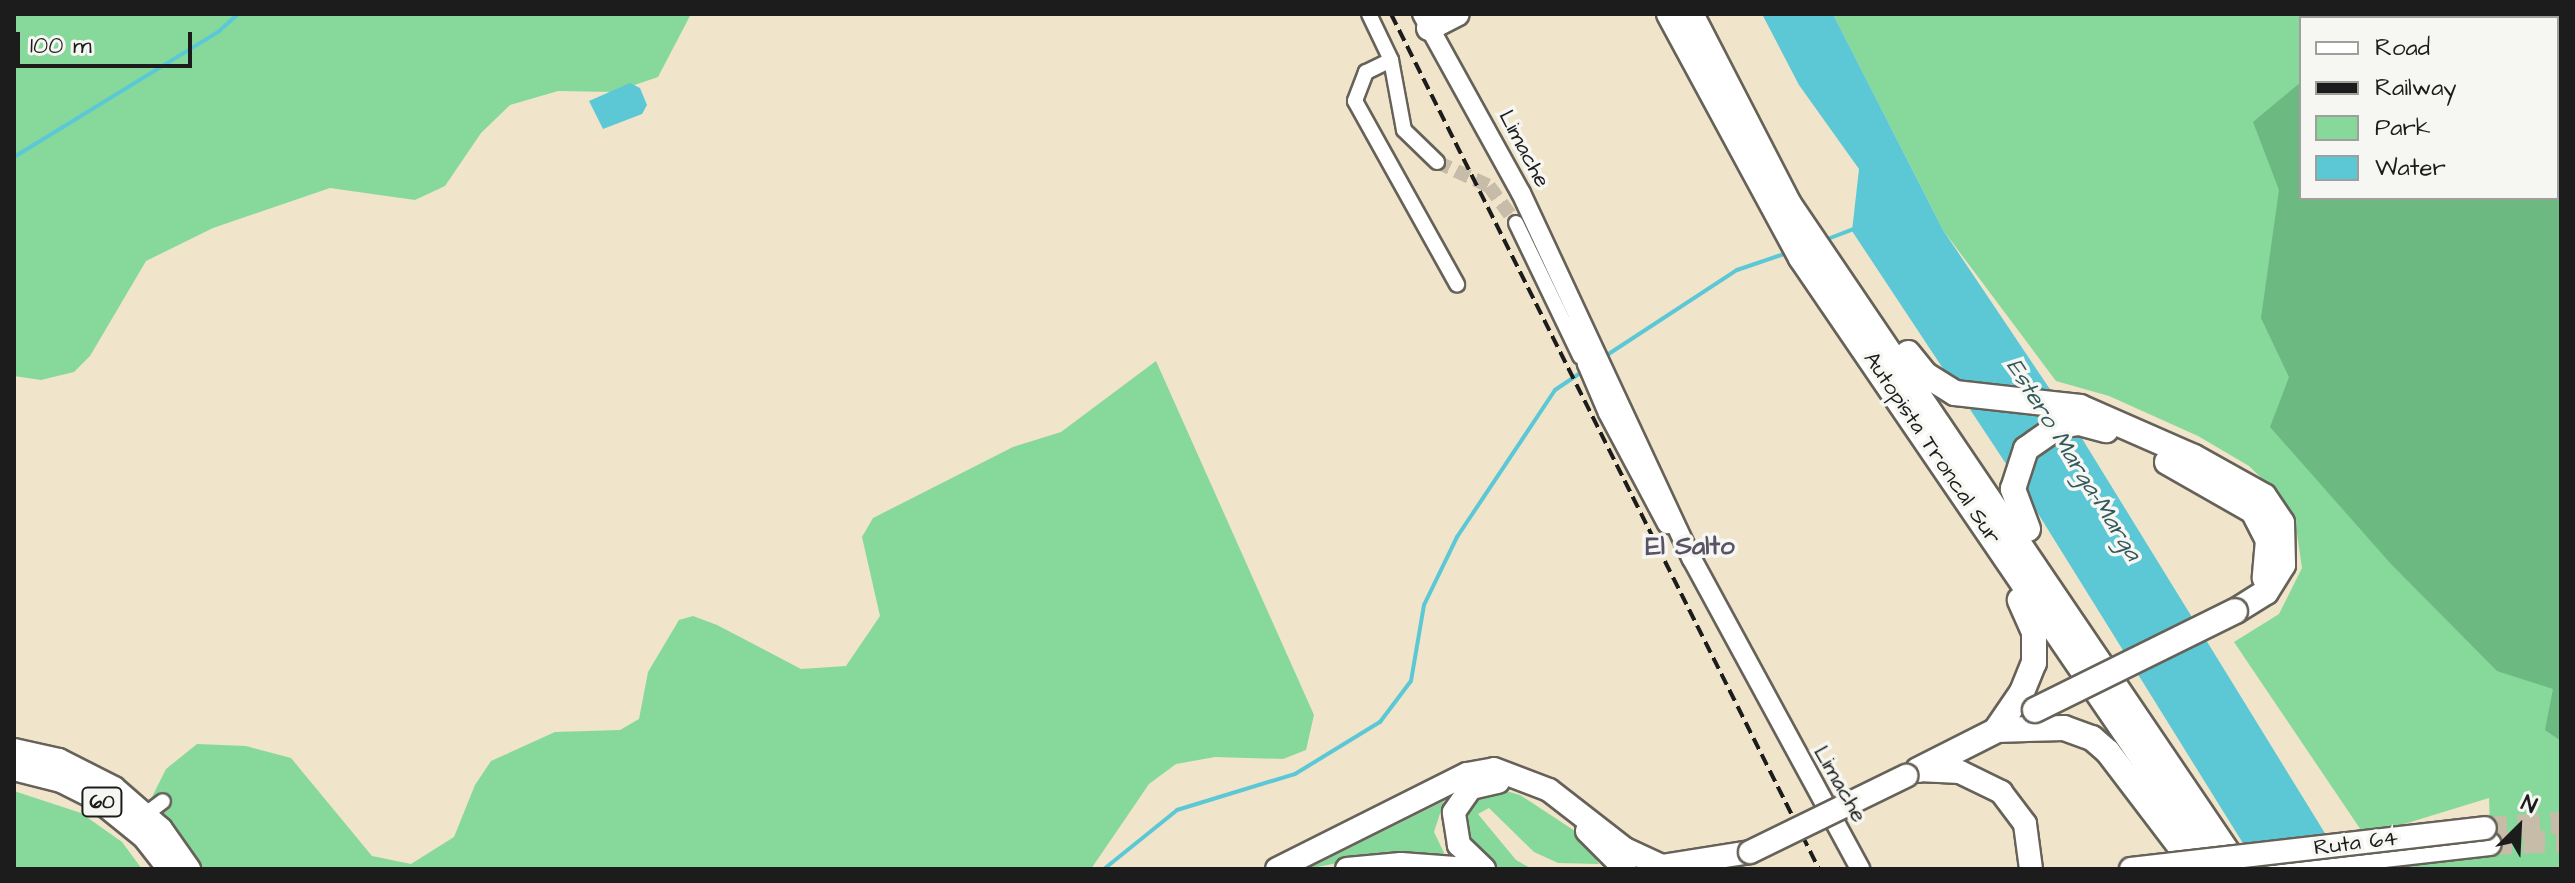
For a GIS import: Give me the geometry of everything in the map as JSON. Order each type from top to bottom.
[{"type":"highway","points":[[1426,21],[1457,14]]},
{"type":"highway","name":"Autopista Troncal Sur","points":[[1669,14],[1789,206],[2218,869]]},
{"type":"highway","name":"Autopista Troncal Sur","points":[[1691,14],[1789,206]]},
{"type":"highway","points":[[1277,869],[1459,777],[1486,769],[1514,773],[1549,790],[1652,868],[1750,852],[2242,608],[2273,584],[2285,555],[2282,523],[2272,504],[2233,477],[2096,412],[2049,400],[1967,397],[1944,388],[1919,367],[1819,251],[1789,206]]},
{"type":"highway","points":[[1819,251],[1864,367],[2031,622],[2031,673],[1996,730]]},
{"type":"highway","name":"Autopista Troncal Sur","points":[[1819,251],[2020,539],[2239,869]]},
{"type":"highway","points":[[2190,798],[2017,510],[2014,479],[2033,441],[2069,424],[2089,424],[2117,436],[2253,511],[2265,529],[2269,560],[2242,608]]},
{"type":"highway","points":[[1996,730],[2064,728],[2092,738],[2108,752],[2197,869]]},
{"type":"highway","name":"60","points":[[14,750],[78,768],[155,808],[189,869]]},
{"type":"highway","name":"60","points":[[14,769],[61,781],[97,799],[144,837],[169,869]]},
{"type":"highway","points":[[1912,773],[1960,772],[2001,792],[2025,824],[2031,869]]},
{"type":"highway","points":[[1484,869],[1459,845],[1453,820],[1465,793],[1485,783],[1524,789],[1582,826],[1608,862],[1625,869]]},
{"type":"highway","name":"Ruta 64","points":[[2131,869],[2488,836],[2270,869]]},
{"type":"highway","points":[[1347,869],[1401,864],[1468,869]]},
{"type":"main road","name":"Limache","points":[[1426,21],[1507,164],[1574,310],[1586,353],[1608,384],[1652,501],[1692,559],[1777,723],[1847,869]]},
{"type":"main road","name":"Limache","points":[[1777,723],[1860,869]]},
{"type":"street","points":[[1369,14],[1391,60],[1404,130],[1437,162]]},
{"type":"street","points":[[1391,60],[1366,72],[1355,101],[1457,284]]},
{"type":"street","name":"Limache","points":[[1516,223],[1586,353]]},
{"type":"green space","points":[[14,14],[691,14],[658,77],[614,92],[558,91],[510,105],[481,133],[445,186],[415,200],[330,188],[213,228],[146,261],[90,356],[74,372],[41,380],[14,376]]},
{"type":"green space","points":[[1833,14],[2561,14],[2561,869],[2388,869],[2491,854],[2489,798],[2365,836],[2234,642],[2279,614],[2302,568],[2297,534],[2281,497],[2249,466],[2198,436],[2109,396],[2056,381],[1943,230]]},
{"type":"green space","points":[[2561,14],[2561,741],[2545,730],[2553,689],[2497,671],[2391,564],[2270,427],[2289,377],[2261,318],[2279,190],[2253,122],[2299,84],[2299,200],[2559,200],[2559,16],[2380,16]]},
{"type":"green space","points":[[1156,361],[1314,715],[1306,750],[1283,759],[1215,757],[1176,764],[1149,784],[1091,869],[162,869],[151,799],[166,769],[197,744],[246,746],[291,758],[372,856],[411,864],[454,837],[475,785],[491,761],[555,732],[620,730],[639,719],[648,672],[679,620],[693,616],[717,625],[801,669],[846,666],[880,616],[862,537],[873,518],[1013,447],[1061,432]]},
{"type":"green space","points":[[1496,788],[1520,795],[1581,835],[1599,864],[1558,863],[1534,852],[1489,808],[1478,814],[1516,860],[1532,869],[1503,869],[1485,862],[1469,848],[1461,821],[1469,796]]},
{"type":"green space","points":[[14,791],[81,813],[122,842],[142,869],[14,869]]},
{"type":"green space","points":[[1444,801],[1434,832],[1446,857],[1383,854],[1307,869]]},
{"type":"water","name":"Estero Marga-Marga","points":[[1762,14],[1833,14],[1943,230],[2070,419],[2347,869],[2259,869],[2024,491],[1852,231],[1859,169],[1799,85]]},
{"type":"water","points":[[630,83],[640,88],[647,105],[642,114],[603,129],[589,101]]},
{"type":"waterway","points":[[14,157],[218,32],[238,14]]},
{"type":"waterway","points":[[1825,240],[1854,229]]},
{"type":"waterway","points":[[1604,357],[1737,270],[1787,253]]},
{"type":"waterway","points":[[1104,869],[1177,810],[1295,774],[1380,722],[1411,681],[1424,605],[1457,537],[1555,390],[1583,371]]},
{"type":"tunnel","points":[[1437,162],[1489,186],[1516,223]]},
{"type":"tunnel","points":[[2485,828],[2561,823]]},
{"type":"tunnel","points":[[2490,844],[2561,841]]},
{"type":"railway","points":[[1391,14],[1819,869]]},
{"type":"district","name":"El Salto","points":[[1690,547]]}]
